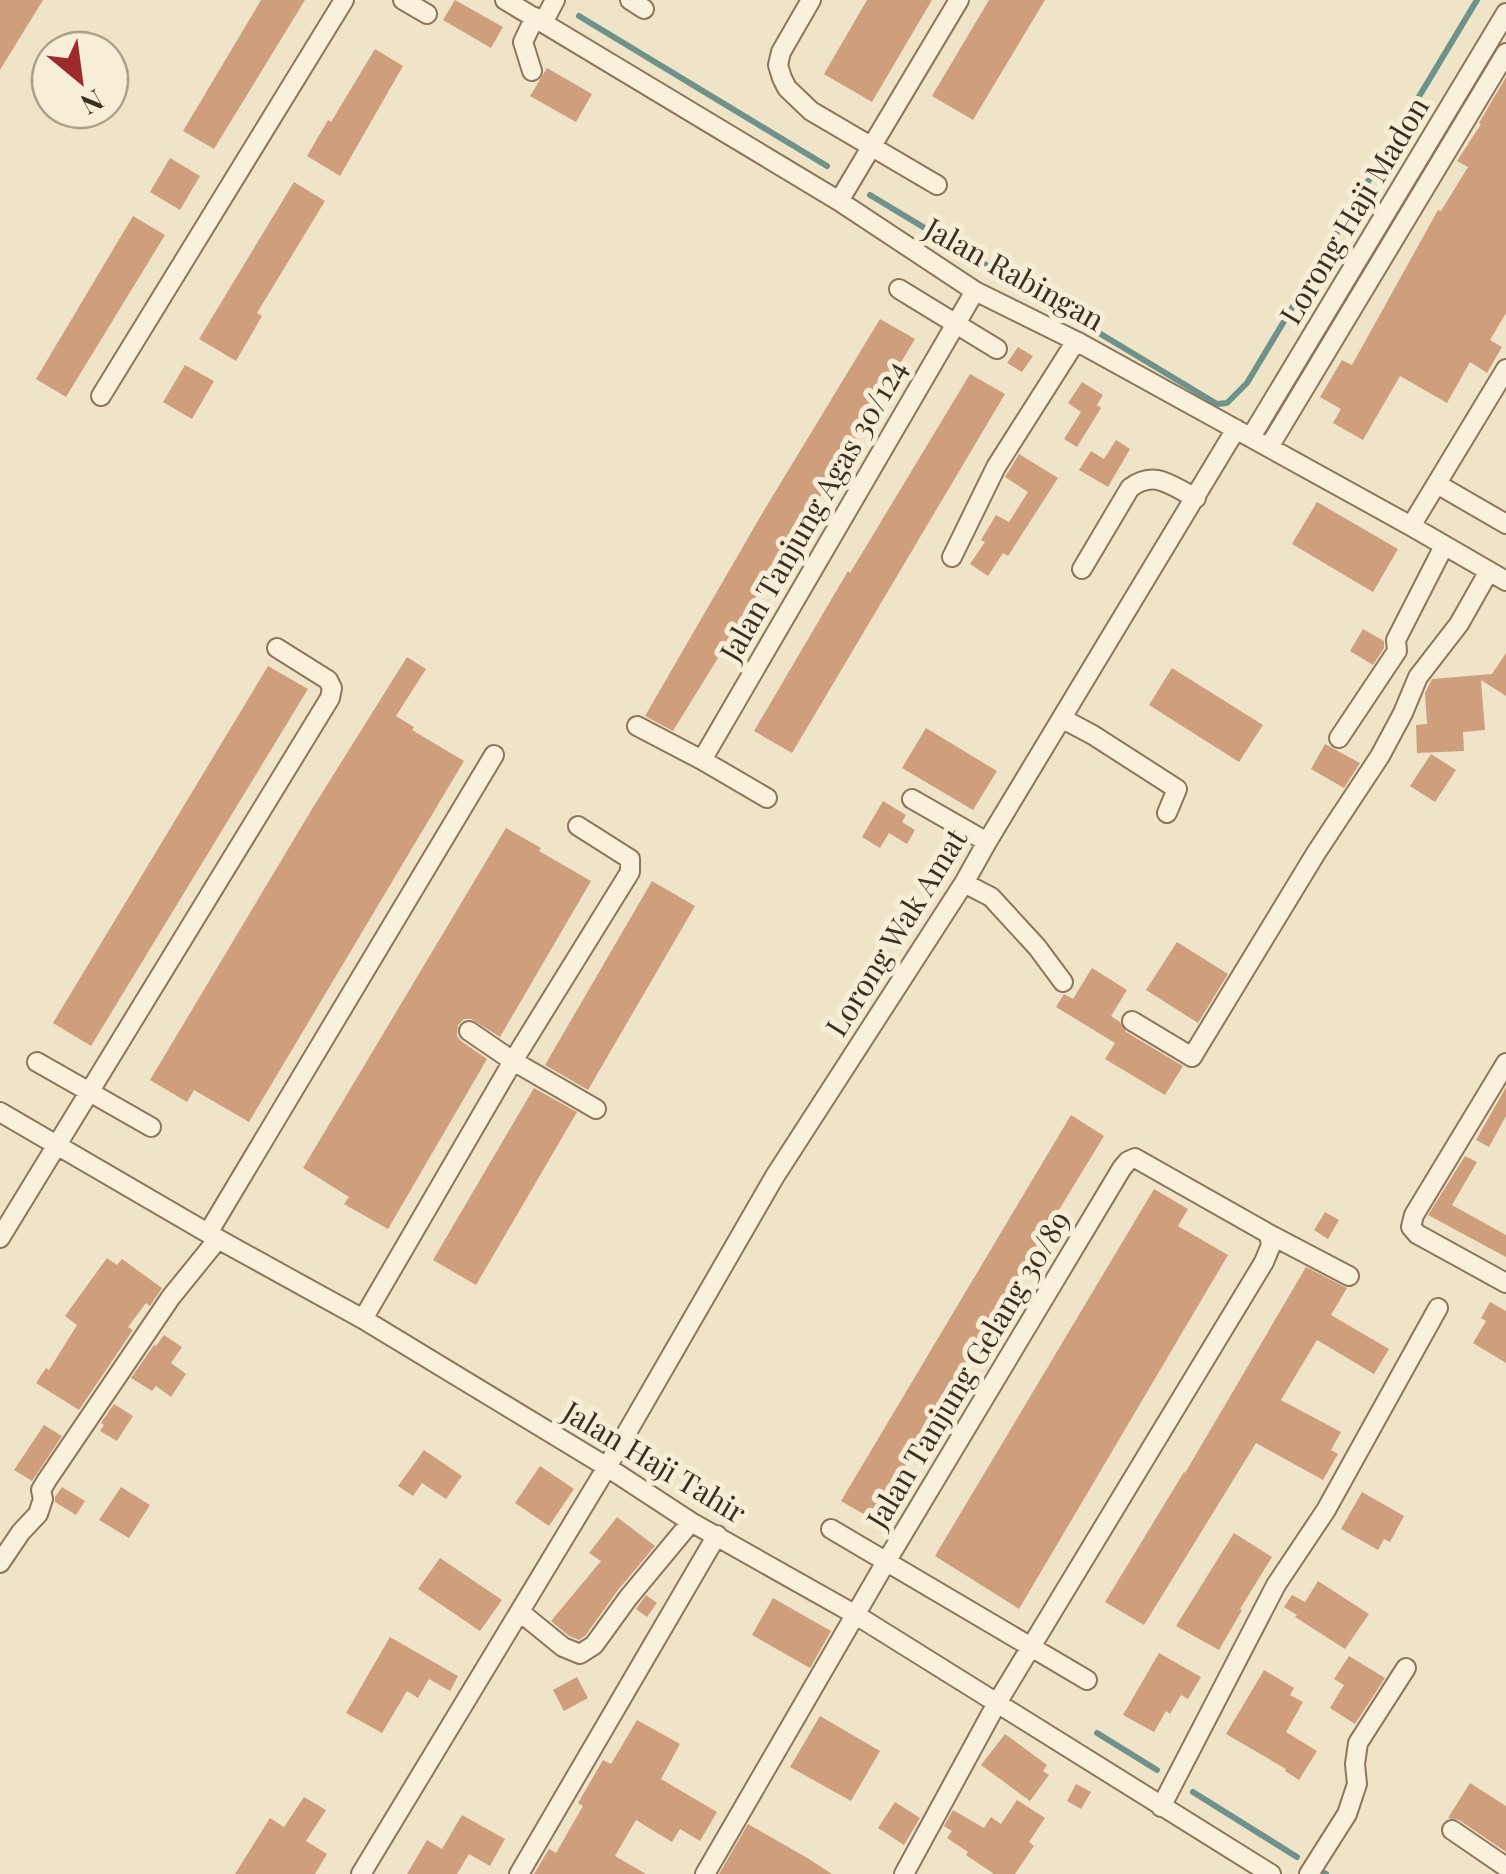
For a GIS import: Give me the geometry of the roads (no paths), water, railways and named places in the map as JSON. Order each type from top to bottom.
[{"type":"street","points":[[100,396],[344,0]]},
{"type":"street","points":[[402,0],[427,14]]},
{"type":"street","name":"Jalan Rabingan","points":[[505,0],[839,202],[975,291],[1076,342],[1506,581]]},
{"type":"street","points":[[532,70],[523,42],[555,0]]},
{"type":"street","points":[[811,0],[781,52],[778,65],[788,88],[810,112],[937,185]]},
{"type":"street","points":[[839,202],[959,0]]},
{"type":"street","name":"Lorong Haji Madon","points":[[1243,434],[1506,13]]},
{"type":"street","points":[[1269,448],[1506,53]]},
{"type":"street","points":[[899,289],[997,349]]},
{"type":"street","name":"Jalan Tanjung Agas 30/124","points":[[702,760],[975,291]]},
{"type":"street","points":[[952,557],[996,467],[1076,342]]},
{"type":"street","points":[[1412,526],[1506,369]]},
{"type":"street","name":"Lorong Wak Amat","points":[[361,1874],[607,1467],[775,1176],[964,883],[1196,498],[1243,434]]},
{"type":"street","points":[[1082,569],[1130,488],[1142,480],[1156,478],[1196,498]]},
{"type":"street","points":[[1437,484],[1506,524]]},
{"type":"street","points":[[1339,738],[1397,650],[1396,640],[1444,546]]},
{"type":"street","points":[[1132,1020],[1192,1057],[1380,756],[1418,677],[1460,624],[1488,571]]},
{"type":"street","points":[[0,1238],[330,698],[332,688],[328,680],[277,648]]},
{"type":"street","points":[[1063,719],[1177,789],[1167,813]]},
{"type":"street","points":[[637,726],[767,798]]},
{"type":"street","points":[[0,1563],[38,1514],[46,1480],[213,1236],[494,756]]},
{"type":"street","points":[[912,800],[987,842]]},
{"type":"street","points":[[363,1319],[513,1061],[630,872],[630,859],[578,826]]},
{"type":"street","points":[[964,883],[991,897],[1063,982]]},
{"type":"street","points":[[468,1031],[596,1109]]},
{"type":"street","points":[[37,1062],[151,1127]]},
{"type":"street","points":[[1506,1063],[1414,1215],[1411,1227],[1506,1283]]},
{"type":"street","name":"Jalan Haji Tahir","points":[[0,1112],[363,1319],[691,1522],[856,1615],[1272,1874]]},
{"type":"street","name":"Jalan Tanjung Gelang 30/89","points":[[705,1874],[1122,1168],[1136,1158],[1270,1234]]},
{"type":"street","points":[[1270,1234],[1349,1276]]},
{"type":"street","points":[[904,1874],[997,1703],[1264,1262],[1271,1245],[1270,1234]]},
{"type":"street","points":[[1161,1807],[1276,1585],[1326,1510],[1438,1308]]},
{"type":"street","points":[[520,1612],[563,1646],[580,1654],[594,1645],[691,1522]]},
{"type":"street","points":[[831,1529],[1087,1680]]},
{"type":"street","points":[[519,1874],[717,1535]]},
{"type":"street","points":[[1310,1874],[1347,1814],[1357,1784],[1358,1743],[1406,1668]]},
{"type":"street","points":[[1452,1830],[1506,1871]]},
{"type":"waterway","points":[[870,195],[1217,404],[1227,403],[1247,383],[1477,0]]},
{"type":"waterway","points":[[579,16],[827,166]]},
{"type":"waterway","points":[[1097,1733],[1157,1770]]},
{"type":"waterway","points":[[1193,1792],[1297,1857]]}]
